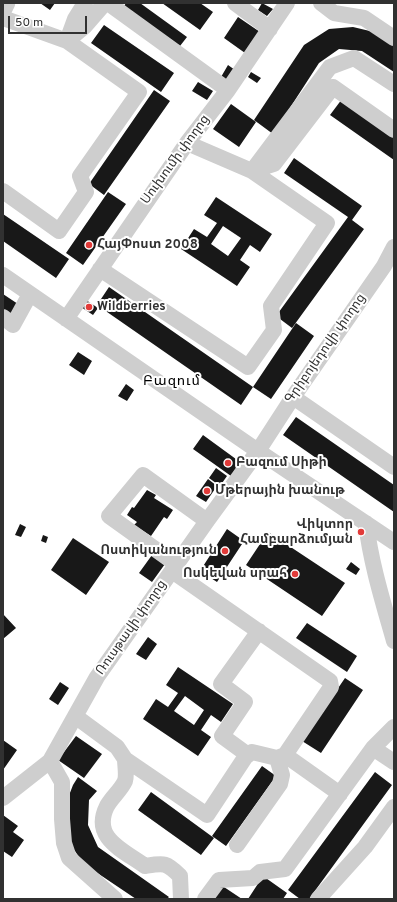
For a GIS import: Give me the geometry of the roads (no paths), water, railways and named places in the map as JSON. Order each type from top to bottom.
[{"type":"street","points":[[67,41],[75,18],[85,3]]},
{"type":"street","points":[[67,41],[85,26],[107,3],[228,90]]},
{"type":"street","points":[[235,3],[270,29]]},
{"type":"street","name":"Սուխումի փողոց","points":[[66,319],[187,143],[228,90],[287,3]]},
{"type":"street","points":[[321,3],[334,13],[364,18],[394,38]]},
{"type":"street","points":[[3,191],[59,231],[86,192],[80,176],[139,92],[67,41],[6,8]]},
{"type":"street","points":[[252,171],[330,67],[354,58],[394,84]]},
{"type":"street","points":[[252,171],[274,164],[333,87],[394,130]]},
{"type":"street","points":[[100,269],[248,367],[274,330],[271,306],[327,223],[252,171],[187,143]]},
{"type":"street","name":"Գրիբոյեդովի փողոց","points":[[258,451],[293,397],[389,269],[394,247]]},
{"type":"street","points":[[3,275],[258,451],[394,542]]},
{"type":"street","points":[[3,317],[13,325],[30,294]]},
{"type":"street","points":[[293,397],[394,467]]},
{"type":"street","name":"Ռուսթավի փողոց","points":[[3,798],[50,761],[97,677],[258,451]]},
{"type":"street","points":[[207,521],[143,475],[109,516],[174,568],[330,681],[331,687],[281,756],[282,775],[280,784],[237,845]]},
{"type":"street","points":[[366,523],[375,577],[394,641]]},
{"type":"street","points":[[248,755],[222,736],[245,702],[221,684],[259,631]]},
{"type":"street","points":[[75,716],[117,747],[125,759],[207,815],[248,755],[252,752],[281,756],[340,794]]},
{"type":"street","points":[[205,899],[218,880],[253,878],[260,872],[285,869],[374,748],[394,727]]},
{"type":"street","points":[[374,748],[394,762]]},
{"type":"street","points":[[125,759],[125,780],[107,806],[102,820],[103,832],[114,844],[145,866],[161,863],[171,866],[180,876],[181,899]]},
{"type":"street","points":[[50,761],[62,782],[63,835],[69,858],[115,899]]},
{"type":"street","points":[[318,899],[365,847],[394,807]]},
{"type":"place","name":"ՀայՓոստ 2008","points":[[89,245]]},
{"type":"place","name":"Wildberries","points":[[89,307]]},
{"type":"place","name":"Բազում Սիթի","points":[[228,463]]},
{"type":"place","name":"Մթերային խանութ","points":[[207,491]]},
{"type":"place","name":"Վիկտոր Համբարձումյան","points":[[361,532]]},
{"type":"place","name":"Ոստիկանություն","points":[[225,551]]},
{"type":"place","name":"Ոսկեվան սրահ","points":[[295,574]]},
{"type":"district","name":"Բազում","points":[[172,382]]}]
